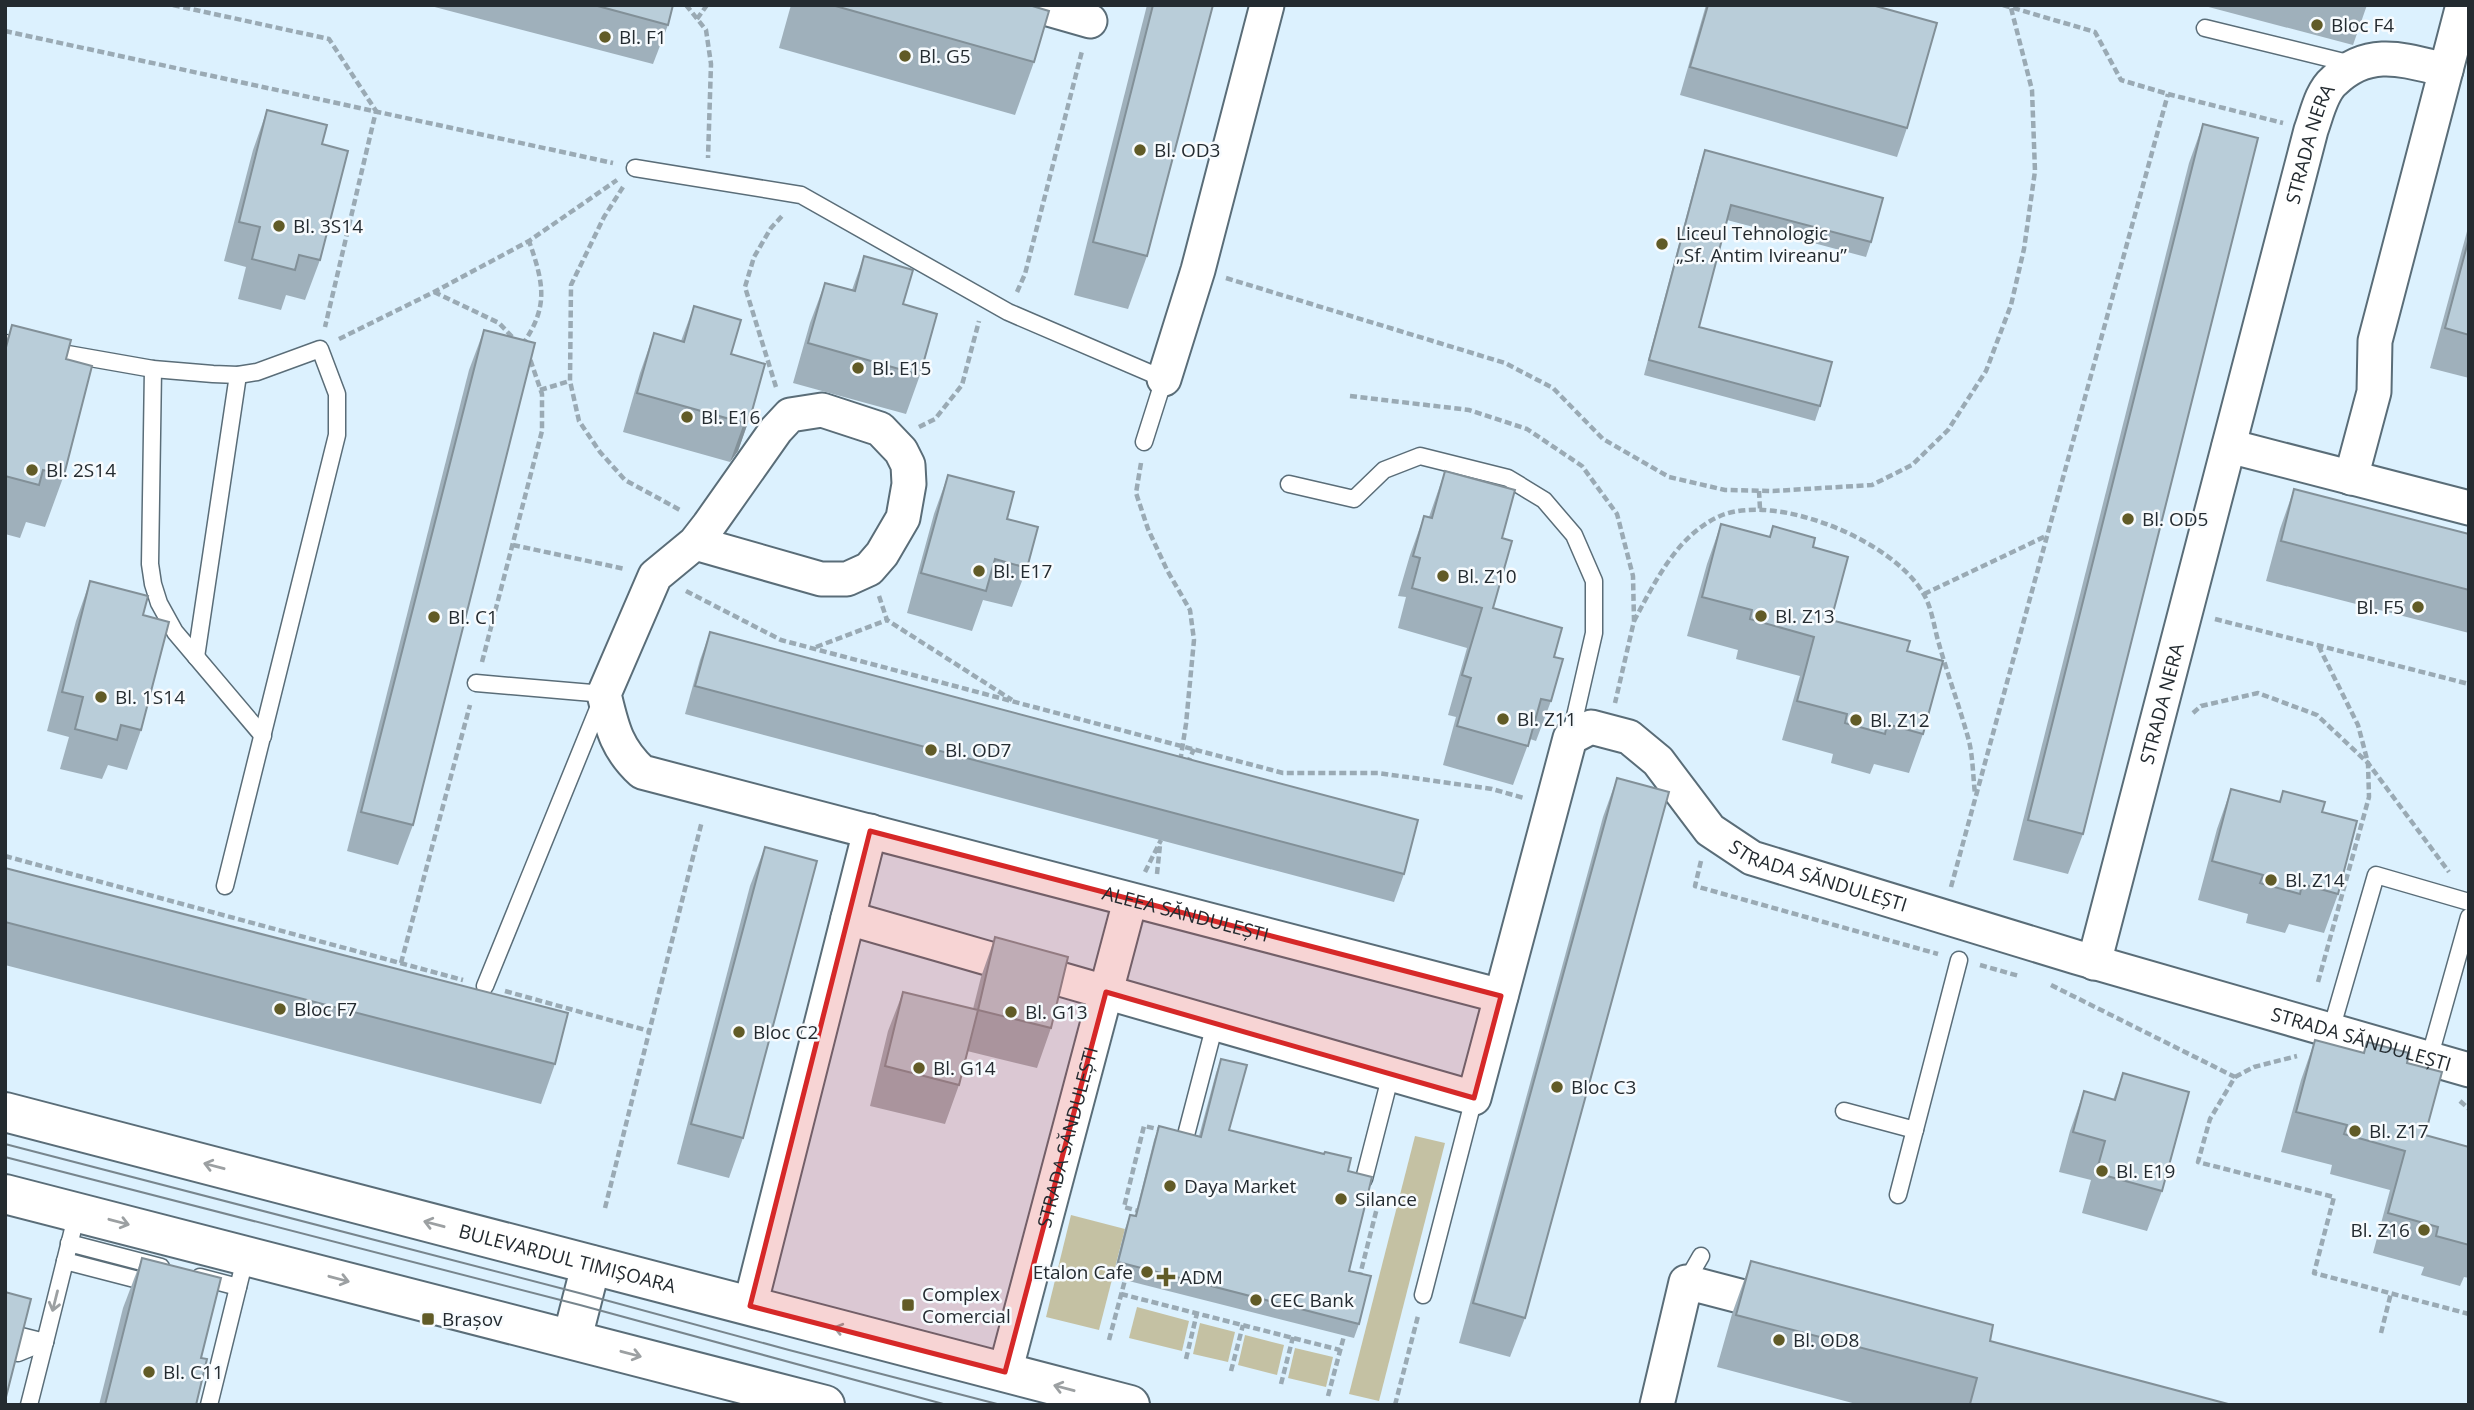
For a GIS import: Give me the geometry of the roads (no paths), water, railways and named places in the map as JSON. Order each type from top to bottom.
[{"type":"main road","name":"BULEVARDUL TIMIȘOARA","points":[[5,1112],[1130,1405]]},
{"type":"main road","points":[[5,1194],[73,1227],[242,1271],[572,1339],[825,1405]]},
{"type":"main road","points":[[572,1339],[591,1265]]},
{"type":"street","points":[[1034,5],[1090,21]]},
{"type":"street","points":[[1164,379],[1198,270],[1267,5]]},
{"type":"street","points":[[2351,478],[2374,393],[2375,341],[2463,5]]},
{"type":"street","name":"STRADA NERA","points":[[2094,963],[2311,130],[2322,100],[2333,81],[2357,65],[2378,57],[2445,70]]},
{"type":"street","points":[[604,694],[655,576],[702,534],[776,430],[790,415],[822,410],[880,429],[895,444],[908,464],[909,484],[903,518],[882,554],[869,569],[847,579],[821,579],[702,534]]},
{"type":"street","points":[[2229,446],[2469,508]]},
{"type":"street","name":"ALEEA SĂNDULEȘTI","points":[[604,694],[614,733],[629,760],[642,772],[1501,996]]},
{"type":"street","name":"STRADA SĂNDULEȘTI","points":[[1570,738],[1591,727],[1629,737],[1658,761],[1710,830],[1752,858],[2094,963],[2469,1070]]},
{"type":"street","points":[[848,918],[1474,1098],[1570,738]]},
{"type":"street","points":[[750,1306],[870,831]]},
{"type":"street","name":"STRADA SĂNDULEȘTI","points":[[1005,1372],[1130,901]]},
{"type":"street","points":[[1657,1405],[1693,1269],[1807,1313]]},
{"type":"lane","points":[[2205,28],[2357,65]]},
{"type":"lane","points":[[635,168],[801,195],[1008,312],[1164,379],[1144,442]]},
{"type":"lane","points":[[5,343],[153,369],[238,375],[257,372],[320,349],[337,394],[337,435],[225,886]]},
{"type":"lane","points":[[153,369],[152,584],[159,604],[176,632],[263,736]]},
{"type":"lane","points":[[196,657],[238,375]]},
{"type":"lane","points":[[1289,484],[1354,499],[1384,470],[1420,456],[1508,478],[1544,500],[1574,535],[1594,581],[1594,633],[1570,738]]},
{"type":"lane","points":[[476,684],[604,694],[485,986]]},
{"type":"lane","points":[[2318,1027],[2376,875],[2469,902]]},
{"type":"lane","points":[[2429,1059],[2469,917]]},
{"type":"lane","points":[[1898,1195],[1959,960]]},
{"type":"lane","points":[[1186,1136],[1215,1024]]},
{"type":"lane","points":[[1364,1179],[1391,1074]]},
{"type":"lane","points":[[1423,1295],[1474,1098]]},
{"type":"lane","points":[[1844,1111],[1915,1130]]},
{"type":"lane","points":[[29,1405],[73,1227],[180,1272],[242,1271],[209,1405]]},
{"type":"lane","points":[[65,1261],[164,1287]]},
{"type":"lane","points":[[208,1319],[229,1325]]},
{"type":"lane","points":[[5,1332],[45,1342]]},
{"type":"lane","points":[[5,1350],[18,1353],[45,1342]]},
{"type":"tram line","points":[[5,1144],[1001,1405]]},
{"type":"tram line","points":[[5,1157],[580,1305],[947,1405]]},
{"type":"place","name":"Bloc F4","points":[[2317,25]]},
{"type":"place","name":"Bl. F1","points":[[605,37]]},
{"type":"place","name":"Bl. G5","points":[[905,56]]},
{"type":"place","name":"Bl. OD3","points":[[1140,150]]},
{"type":"place","name":"Bl. 3S14","points":[[279,226]]},
{"type":"place","name":"Liceul Tehnologic „Sf. Antim Ivireanu”","points":[[1662,244]]},
{"type":"place","name":"Bl. E15","points":[[858,368]]},
{"type":"place","name":"Bl. E16","points":[[687,417]]},
{"type":"place","name":"Bl. 2S14","points":[[32,470]]},
{"type":"place","name":"Bl. OD5","points":[[2128,519]]},
{"type":"place","name":"Bl. E17","points":[[979,571]]},
{"type":"place","name":"Bl. Z10","points":[[1443,576]]},
{"type":"place","name":"Bl. F5","points":[[2418,607]]},
{"type":"place","name":"Bl. Z13","points":[[1761,616]]},
{"type":"place","name":"Bl. C1","points":[[434,617]]},
{"type":"place","name":"Bl. 1S14","points":[[101,697]]},
{"type":"place","name":"Bl. Z11","points":[[1503,719]]},
{"type":"place","name":"Bl. Z12","points":[[1856,720]]},
{"type":"place","name":"Bl. OD7","points":[[931,750]]},
{"type":"place","name":"Bl. Z14","points":[[2271,880]]},
{"type":"place","name":"Bloc F7","points":[[280,1009]]},
{"type":"place","name":"Bl. G13","points":[[1011,1012]]},
{"type":"place","name":"Bloc C2","points":[[739,1032]]},
{"type":"place","name":"Bl. G14","points":[[919,1068]]},
{"type":"place","name":"Bloc C3","points":[[1557,1087]]},
{"type":"place","name":"Bl. Z17","points":[[2355,1131]]},
{"type":"place","name":"Bl. E19","points":[[2102,1171]]},
{"type":"place","name":"Daya Market","points":[[1170,1186]]},
{"type":"place","name":"Silance","points":[[1341,1199]]},
{"type":"place","name":"Bl. Z16","points":[[2424,1230]]},
{"type":"place","name":"Etalon Cafe","points":[[1147,1272]]},
{"type":"place","name":"ADM","points":[[1166,1277]]},
{"type":"place","name":"CEC Bank","points":[[1256,1300]]},
{"type":"place","name":"Complex Comercial","points":[[908,1305]]},
{"type":"place","name":"Brașov","points":[[428,1319]]},
{"type":"place","name":"Bl. OD8","points":[[1779,1340]]},
{"type":"place","name":"Bl. C11","points":[[149,1372]]}]
